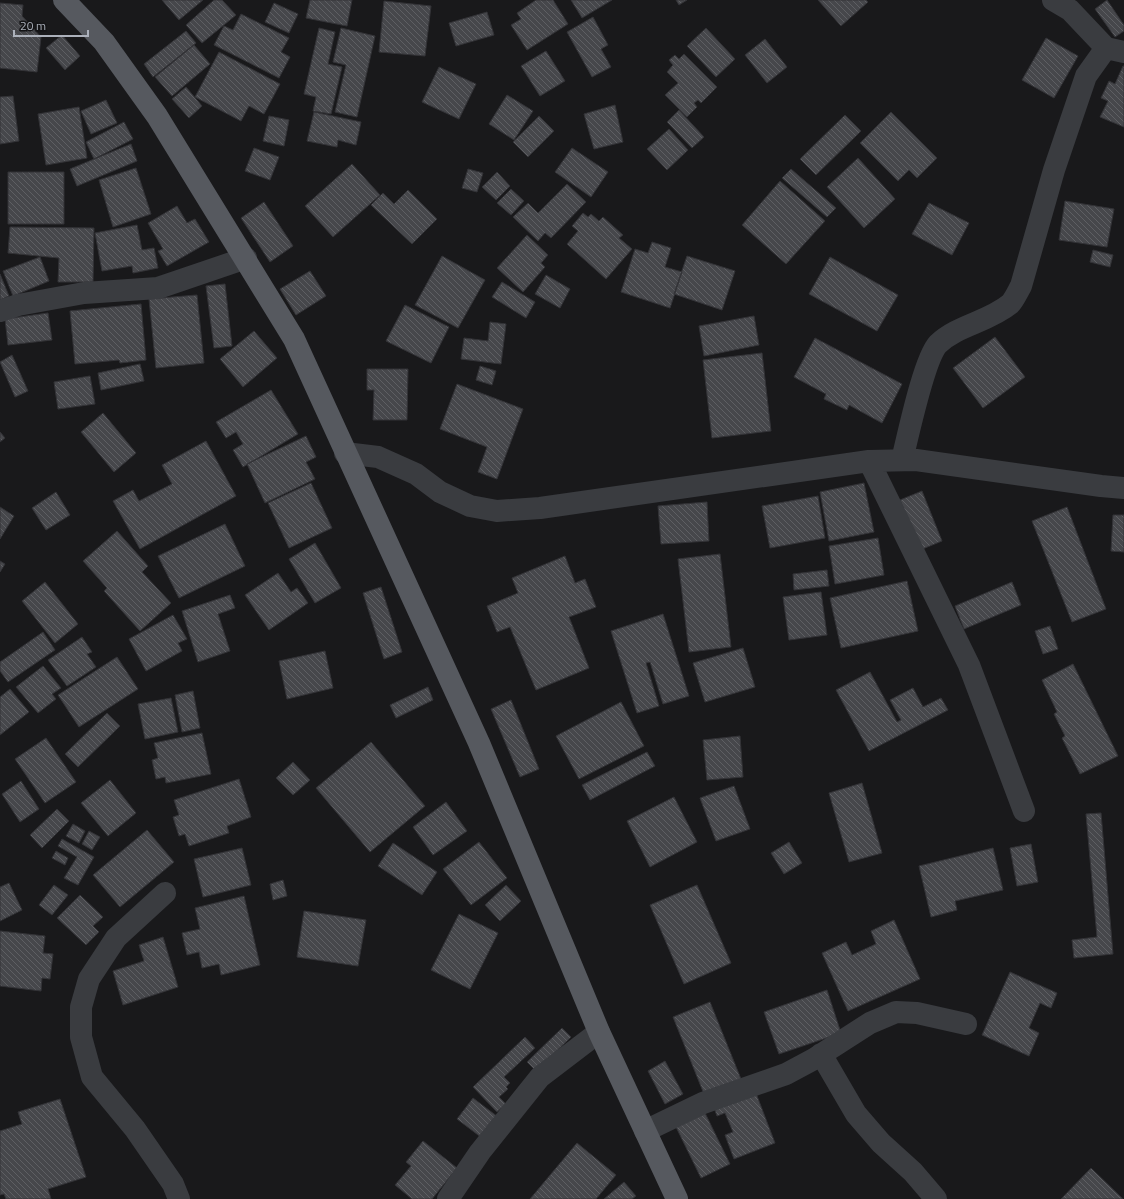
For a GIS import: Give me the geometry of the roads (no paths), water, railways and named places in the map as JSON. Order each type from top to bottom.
[{"type":"main road","points":[[64,0],[104,42],[157,116],[246,258],[294,339],[479,743],[599,1032],[677,1199]]},
{"type":"street","points":[[902,460],[929,360],[938,345],[955,332],[988,318],[1011,303],[1021,286],[1054,170],[1086,76],[1115,50],[1070,10],[1053,0]]},
{"type":"street","points":[[0,311],[18,305],[84,293],[158,288],[246,258]]},
{"type":"street","points":[[345,453],[378,457],[416,474],[440,492],[470,506],[497,511],[540,508],[869,461],[916,460],[1124,488]]},
{"type":"street","points":[[869,461],[969,665],[1024,811]]},
{"type":"street","points":[[164,893],[116,938],[89,979],[81,1007],[81,1037],[92,1076],[135,1128],[174,1184],[180,1199]]},
{"type":"street","points":[[645,1131],[703,1103],[786,1074],[822,1054],[870,1023],[896,1012],[917,1013],[966,1024]]},
{"type":"street","points":[[448,1199],[480,1152],[540,1077],[599,1032]]},
{"type":"street","points":[[822,1054],[856,1114],[881,1143],[914,1172],[936,1199]]}]
